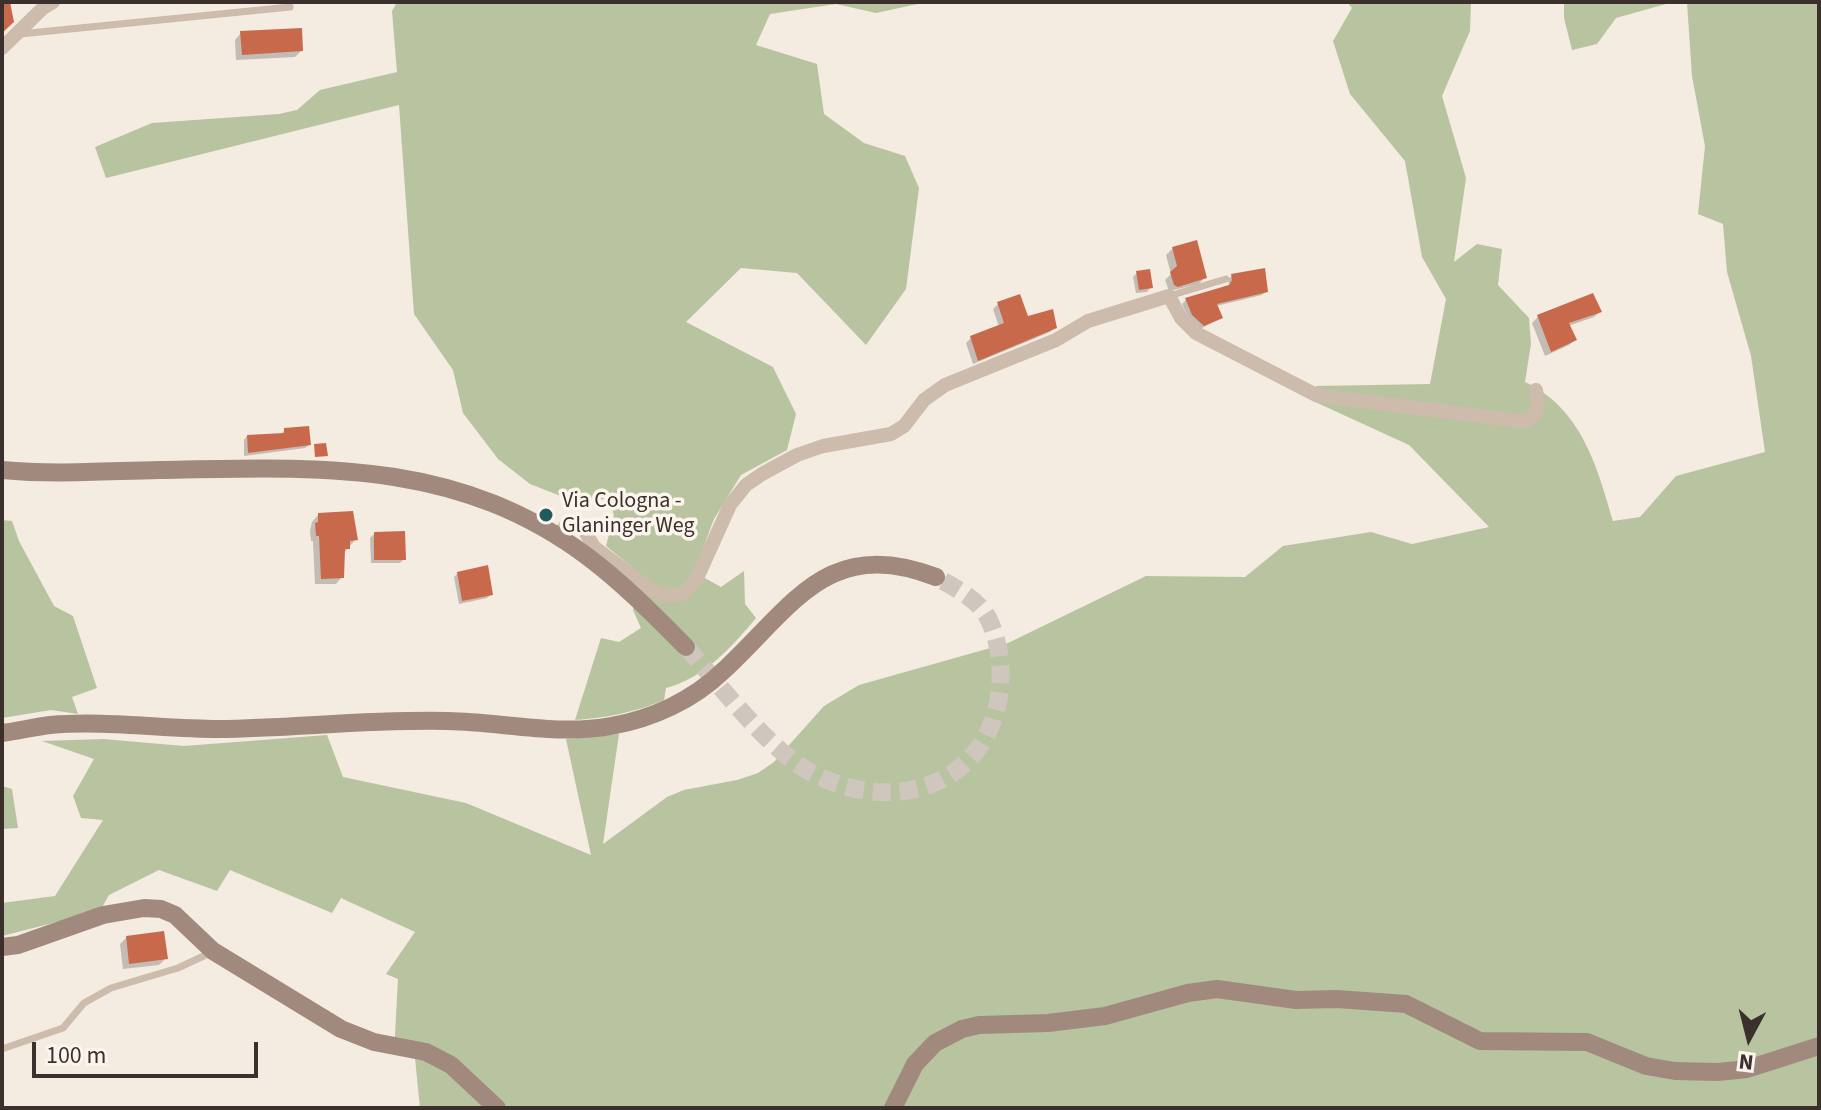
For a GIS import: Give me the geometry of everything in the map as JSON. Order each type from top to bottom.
[{"type":"main road","points":[[2,470],[309,468],[421,482],[478,498],[558,537],[614,577],[686,647]]},
{"type":"main road","points":[[2,733],[50,725],[217,729],[445,721],[574,730],[612,726],[660,712],[702,688],[795,599],[832,574],[851,567],[891,564],[911,567],[936,577]]},
{"type":"main road","points":[[2,947],[18,945],[103,915],[144,908],[161,909],[175,915],[213,951],[341,1029],[374,1042],[426,1052],[451,1065],[497,1108]]},
{"type":"main road","points":[[893,1108],[915,1064],[935,1043],[962,1029],[1105,1016],[1188,993],[1217,989],[1296,1000],[1337,999],[1406,1004],[1480,1041],[1587,1042],[1646,1066],[1675,1071],[1747,1069],[1819,1046]]},
{"type":"street","points":[[2,48],[53,2]]},
{"type":"street","points":[[558,537],[567,523],[577,522],[594,547],[650,589],[666,596],[683,594],[697,578],[730,505],[746,485],[762,474],[797,455],[823,446],[891,434],[904,426],[924,400],[945,385],[1056,340],[1088,321],[1169,296],[1185,324],[1201,337],[1316,395],[1526,421],[1535,415],[1538,405],[1536,390]]},
{"type":"lane","points":[[18,34],[290,7]]},
{"type":"lane","points":[[1169,296],[1226,279]]},
{"type":"lane","points":[[2,1049],[63,1028],[84,1003],[111,988],[178,968],[213,951]]},
{"type":"green space","points":[[397,2],[927,2],[876,13],[836,4],[770,14],[756,45],[817,64],[824,114],[864,143],[905,156],[919,188],[906,289],[866,345],[797,273],[741,268],[686,322],[773,367],[796,414],[787,450],[741,475],[714,519],[694,572],[721,587],[744,571],[745,604],[756,618],[705,669],[666,688],[664,700],[621,714],[575,720],[601,638],[619,642],[641,628],[633,610],[643,576],[606,546],[614,515],[609,499],[571,500],[530,484],[498,459],[463,413],[453,370],[414,314],[399,105],[106,178],[95,147],[152,123],[279,114],[297,110],[320,90],[397,72],[392,11]]},
{"type":"green space","points":[[1347,2],[1471,2],[1470,31],[1442,96],[1466,178],[1454,262],[1477,244],[1502,249],[1498,285],[1529,318],[1531,344],[1525,382],[1544,393],[1573,423],[1593,460],[1613,521],[1640,517],[1676,476],[1765,452],[1751,356],[1727,272],[1723,224],[1698,214],[1705,146],[1692,76],[1687,2],[1819,2],[1819,1108],[420,1108],[415,1058],[394,1053],[398,979],[386,974],[415,932],[341,898],[332,913],[230,870],[217,891],[159,870],[109,895],[100,911],[2,936],[2,903],[55,896],[103,820],[81,818],[73,796],[94,759],[42,741],[103,739],[184,746],[327,735],[343,777],[466,803],[591,855],[566,739],[619,734],[603,844],[667,797],[684,790],[758,773],[774,762],[824,706],[859,685],[1008,643],[1146,576],[1245,577],[1283,546],[1371,532],[1412,544],[1489,527],[1409,445],[1313,401],[1316,386],[1430,384],[1446,299],[1422,257],[1405,161],[1350,94],[1333,41],[1352,8]]},
{"type":"green space","points":[[1564,2],[1673,2],[1616,18],[1597,44],[1572,50],[1564,18]]},
{"type":"green space","points":[[2,520],[12,521],[19,541],[54,606],[73,616],[97,688],[72,697],[78,714],[51,710],[2,718]]},
{"type":"green space","points":[[2,786],[12,789],[18,828],[2,829]]},
{"type":"building","points":[[2,2],[10,2],[14,22],[2,33]]},
{"type":"building","points":[[302,28],[303,51],[242,55],[240,31]]},
{"type":"building","points":[[1197,240],[1207,278],[1178,287],[1174,285],[1170,272],[1177,266],[1172,247]]},
{"type":"building","points":[[1265,268],[1268,292],[1217,304],[1223,318],[1204,326],[1192,315],[1185,298],[1229,285],[1231,274]]},
{"type":"building","points":[[1150,269],[1153,288],[1139,290],[1136,271]]},
{"type":"building","points":[[1593,293],[1602,312],[1569,323],[1577,340],[1551,352],[1537,315]]},
{"type":"building","points":[[1020,294],[1028,316],[1053,309],[1057,328],[978,361],[970,336],[1004,323],[997,302]]},
{"type":"building","points":[[309,426],[311,445],[248,453],[247,435],[284,433],[284,428]]},
{"type":"building","points":[[326,443],[328,456],[315,457],[314,444]]},
{"type":"building","points":[[353,511],[358,540],[350,541],[350,549],[345,549],[344,578],[321,579],[319,536],[316,536],[315,523],[318,522],[318,513]]},
{"type":"building","points":[[405,531],[406,560],[374,560],[374,532]]},
{"type":"building","points":[[488,565],[493,595],[462,601],[457,572]]},
{"type":"building","points":[[164,931],[168,959],[129,964],[126,936]]},
{"type":"tunnel","points":[[686,647],[758,729],[805,769],[836,784],[868,791],[899,792],[928,785],[955,772],[976,751],[992,724],[1001,680],[997,644],[988,618],[972,599],[936,577]]},
{"type":"place","name":"Via Cologna - Glaninger Weg","points":[[546,515]]}]
